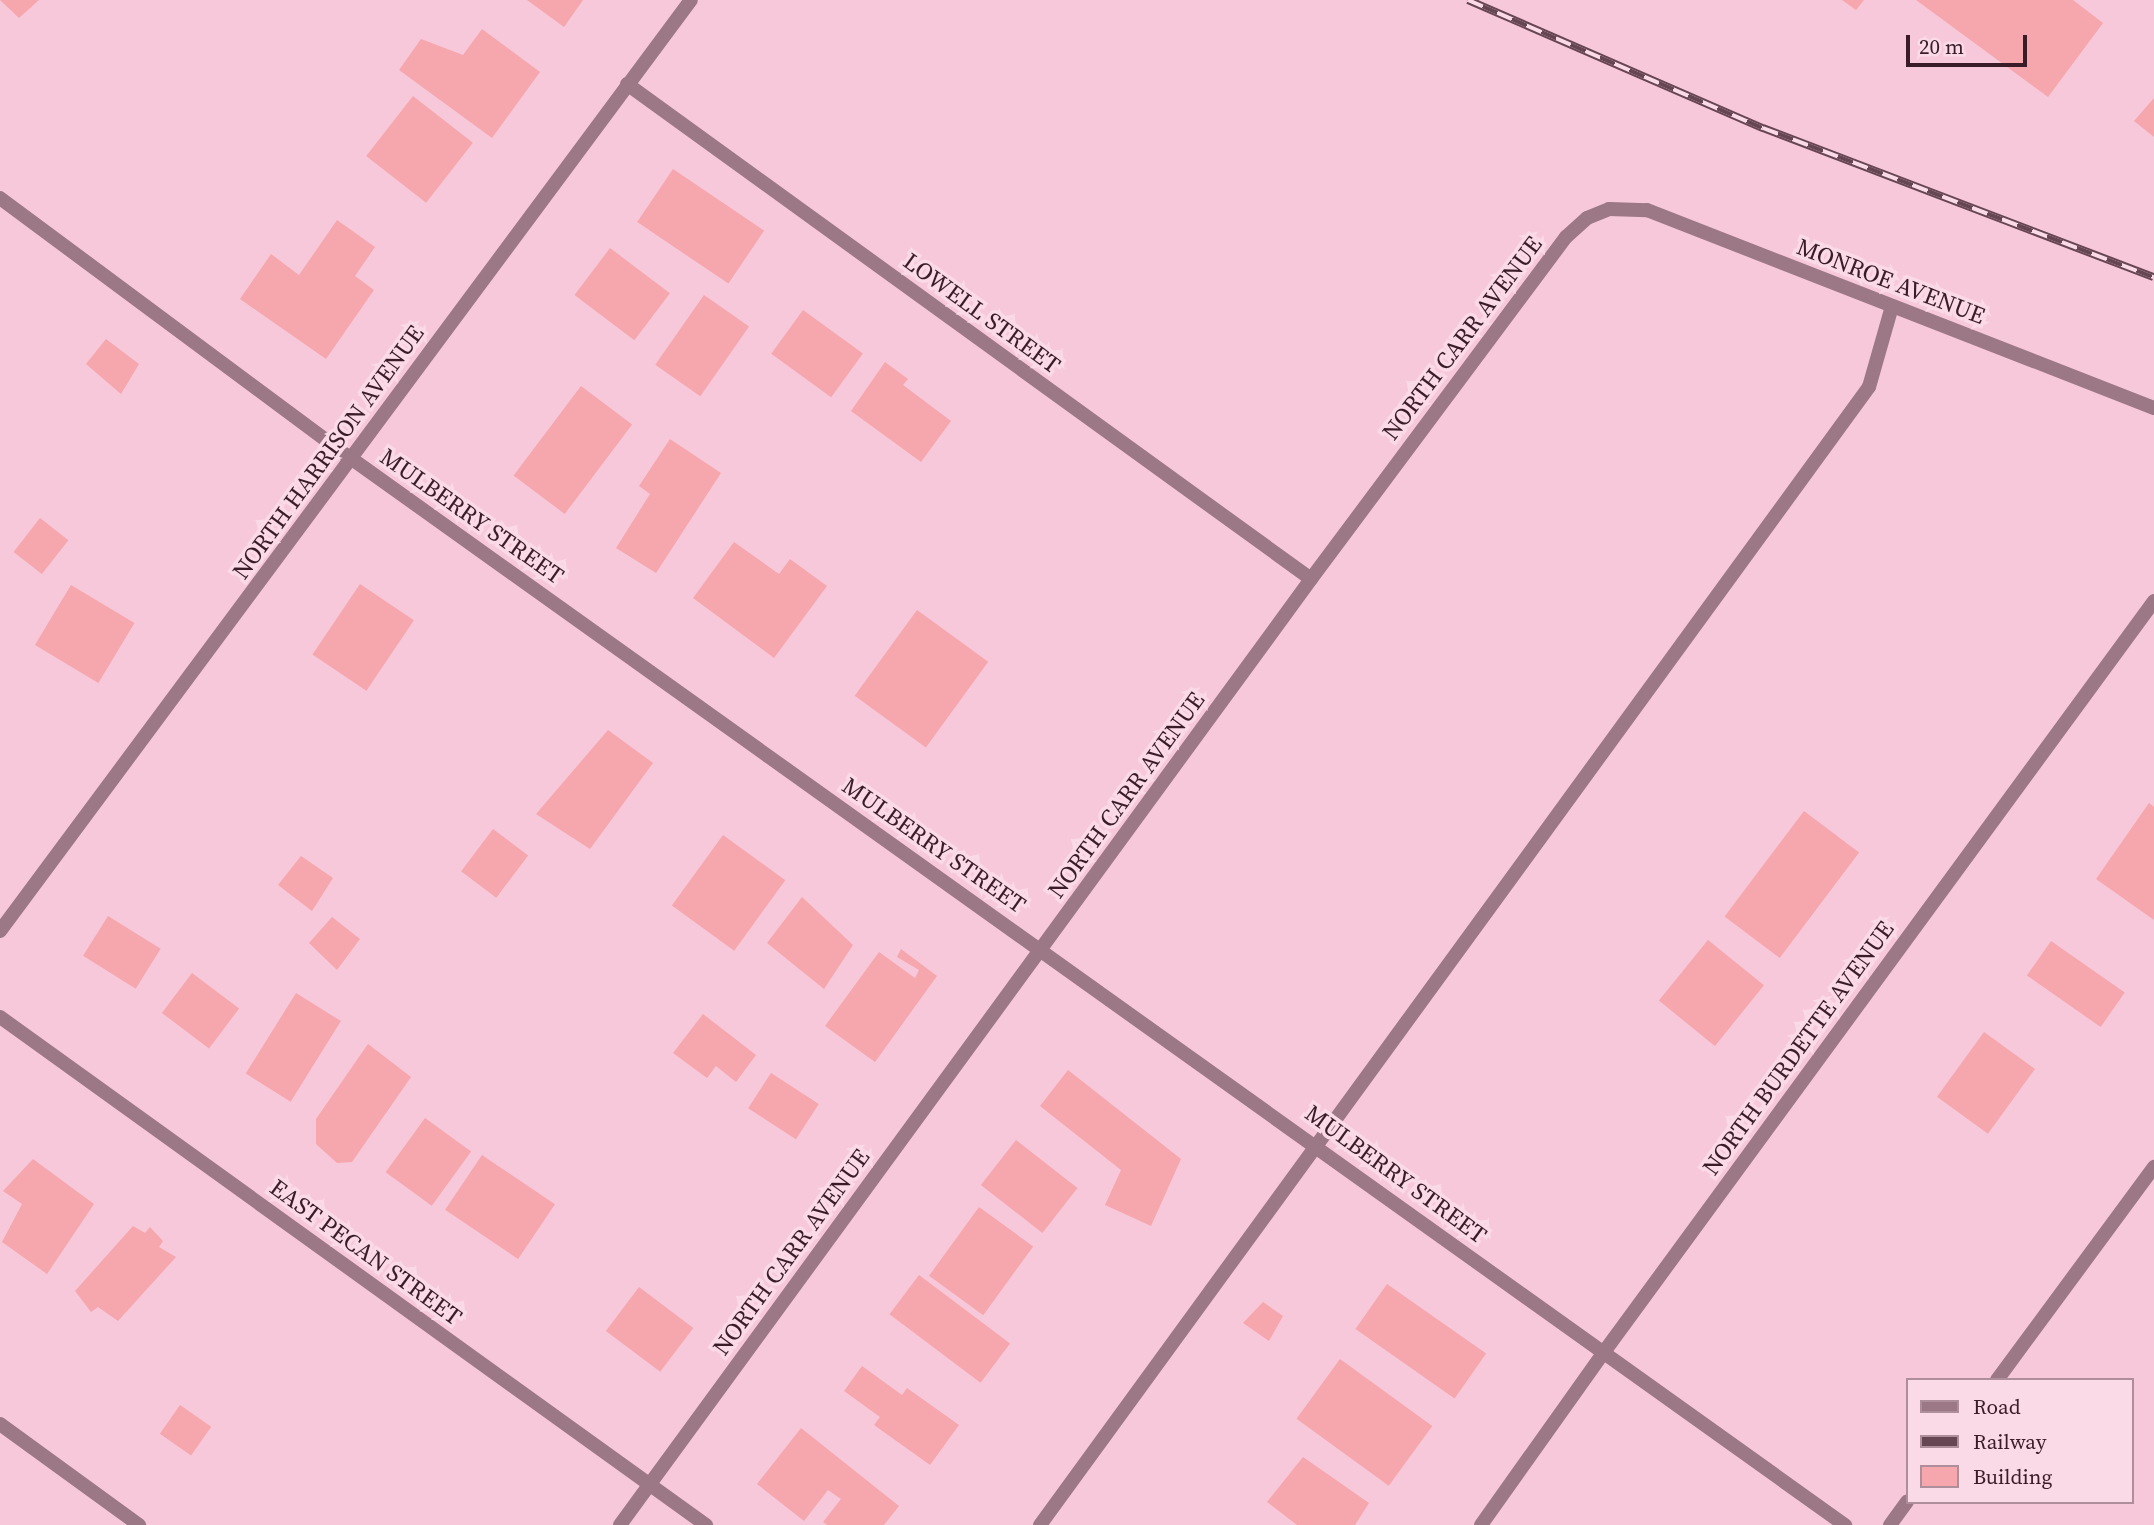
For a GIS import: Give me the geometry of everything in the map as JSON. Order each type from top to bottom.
[{"type":"street","name":"NORTH HARRISON AVENUE","points":[[0,931],[691,0]]},
{"type":"street","name":"LOWELL STREET","points":[[627,84],[1311,579]]},
{"type":"street","name":"MULBERRY STREET","points":[[0,198],[352,459],[1042,949],[1845,1525]]},
{"type":"street","name":"NORTH CARR AVENUE","points":[[620,1525],[1311,579],[1566,237],[1587,218],[1609,209]]},
{"type":"street","name":"MONROE AVENUE","points":[[1609,209],[1647,210],[2154,408]]},
{"type":"street","points":[[1040,1525],[1869,387],[1892,306]]},
{"type":"street","name":"NORTH BURDETTE AVENUE","points":[[1481,1525],[1604,1352],[2154,601]]},
{"type":"street","name":"EAST PECAN STREET","points":[[0,1017],[706,1525]]},
{"type":"street","points":[[1998,1378],[2154,1167]]},
{"type":"street","points":[[0,1424],[139,1525]]},
{"type":"street","points":[[1890,1525],[1906,1503]]},
{"type":"building","points":[[0,0],[39,0],[19,18]]},
{"type":"building","points":[[527,0],[583,0],[564,27]]},
{"type":"building","points":[[1842,0],[1864,0],[1856,10]]},
{"type":"building","points":[[1916,0],[2073,0],[2103,23],[2048,97]]},
{"type":"building","points":[[482,29],[540,72],[492,138],[399,70],[421,39],[463,55]]},
{"type":"building","points":[[413,96],[473,143],[426,203],[366,156]]},
{"type":"building","points":[[2154,98],[2154,137],[2134,121]]},
{"type":"building","points":[[673,169],[764,231],[728,284],[637,222]]},
{"type":"building","points":[[337,220],[375,247],[355,276],[374,290],[326,359],[240,299],[271,254],[299,275]]},
{"type":"building","points":[[610,248],[670,293],[634,340],[574,295]]},
{"type":"building","points":[[704,295],[749,327],[700,396],[655,365]]},
{"type":"building","points":[[803,310],[863,353],[831,397],[771,354]]},
{"type":"building","points":[[106,339],[139,364],[121,394],[86,364]]},
{"type":"building","points":[[885,362],[908,379],[903,385],[951,421],[921,462],[851,411]]},
{"type":"building","points":[[581,386],[632,425],[565,514],[514,475]]},
{"type":"building","points":[[670,439],[721,473],[656,573],[616,548],[650,494],[639,486]]},
{"type":"building","points":[[40,518],[68,540],[42,574],[14,552]]},
{"type":"building","points":[[734,542],[779,574],[790,559],[827,586],[774,658],[693,598]]},
{"type":"building","points":[[360,584],[414,620],[366,691],[312,654]]},
{"type":"building","points":[[71,585],[134,623],[98,683],[35,645]]},
{"type":"building","points":[[917,610],[988,662],[926,747],[855,696]]},
{"type":"building","points":[[608,730],[653,763],[590,849],[536,814]]},
{"type":"building","points":[[2149,803],[2154,807],[2154,920],[2096,879]]},
{"type":"building","points":[[1804,811],[1859,853],[1780,958],[1725,916]]},
{"type":"building","points":[[493,829],[528,855],[496,898],[461,871]]},
{"type":"building","points":[[723,835],[785,880],[734,951],[672,905]]},
{"type":"building","points":[[301,856],[333,878],[312,911],[278,885]]},
{"type":"building","points":[[802,897],[853,945],[824,989],[767,943]]},
{"type":"building","points":[[108,916],[161,949],[136,989],[83,956]]},
{"type":"building","points":[[332,917],[360,939],[337,970],[309,943]]},
{"type":"building","points":[[1708,940],[1764,985],[1715,1046],[1659,1001]]},
{"type":"building","points":[[2051,941],[2125,993],[2101,1027],[2027,975]]},
{"type":"building","points":[[901,949],[937,976],[875,1062],[825,1026],[879,952],[915,978],[919,970],[897,957]]},
{"type":"building","points":[[192,973],[239,1009],[209,1048],[162,1013]]},
{"type":"building","points":[[296,993],[341,1021],[291,1102],[246,1074]]},
{"type":"building","points":[[703,1014],[756,1055],[736,1082],[716,1066],[707,1078],[673,1053]]},
{"type":"building","points":[[1984,1032],[2035,1069],[1988,1134],[1937,1097]]},
{"type":"building","points":[[368,1044],[411,1077],[352,1162],[337,1163],[316,1144],[316,1119]]},
{"type":"building","points":[[1068,1070],[1181,1159],[1151,1226],[1105,1205],[1121,1170],[1040,1106]]},
{"type":"building","points":[[771,1073],[819,1104],[796,1139],[748,1108]]},
{"type":"building","points":[[425,1118],[471,1152],[432,1206],[386,1172]]},
{"type":"building","points":[[1016,1140],[1077,1188],[1042,1233],[981,1185]]},
{"type":"building","points":[[482,1155],[555,1204],[518,1259],[445,1210]]},
{"type":"building","points":[[33,1159],[94,1204],[47,1274],[2,1242],[22,1204],[3,1191]]},
{"type":"building","points":[[979,1207],[1033,1246],[983,1315],[929,1276]]},
{"type":"building","points":[[133,1226],[145,1233],[150,1227],[163,1241],[159,1247],[176,1257],[118,1321],[98,1307],[91,1312],[75,1291]]},
{"type":"building","points":[[919,1275],[1010,1344],[981,1383],[890,1314]]},
{"type":"building","points":[[1387,1284],[1486,1353],[1455,1398],[1355,1329]]},
{"type":"building","points":[[639,1287],[693,1328],[660,1372],[606,1331]]},
{"type":"building","points":[[1263,1302],[1283,1316],[1269,1341],[1243,1323]]},
{"type":"building","points":[[1340,1359],[1432,1426],[1389,1486],[1297,1419]]},
{"type":"building","points":[[862,1366],[902,1395],[907,1388],[959,1425],[930,1465],[874,1425],[880,1417],[844,1391]]},
{"type":"building","points":[[180,1405],[211,1427],[191,1455],[160,1434]]},
{"type":"building","points":[[801,1428],[899,1506],[884,1525],[827,1525],[823,1522],[841,1499],[828,1490],[804,1521],[757,1484]]},
{"type":"building","points":[[1303,1457],[1369,1503],[1355,1525],[1297,1525],[1267,1502]]},
{"type":"railway","points":[[1468,0],[1763,128],[2154,277]]}]
